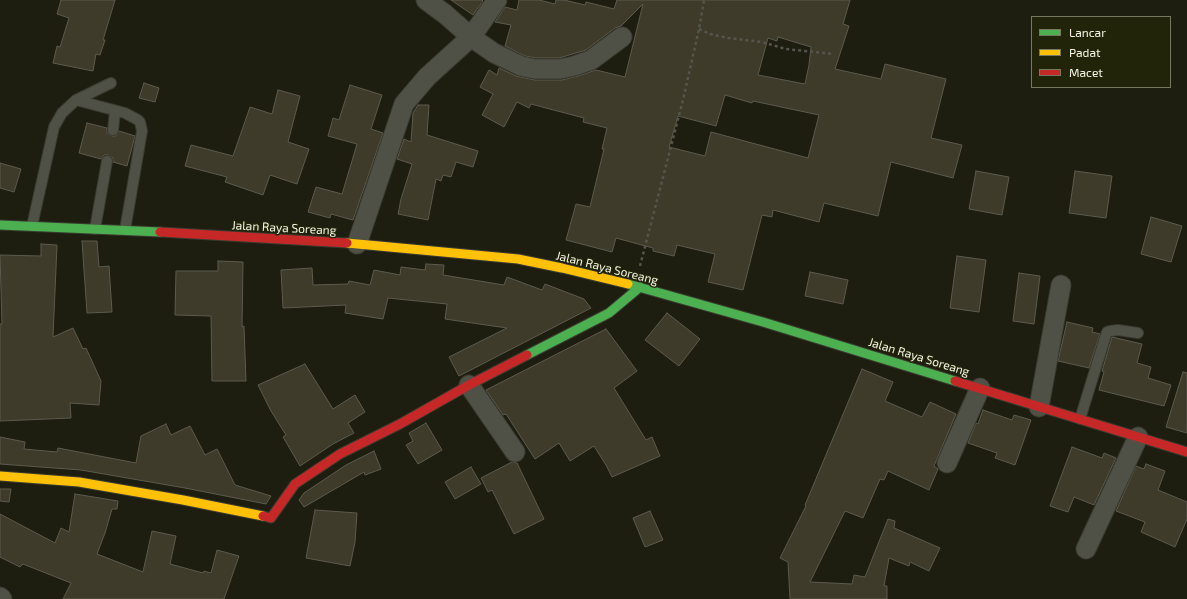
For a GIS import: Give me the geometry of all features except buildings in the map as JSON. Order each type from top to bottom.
[{"type":"main road","name":"Jalan Raya Soreang","points":[[0,224],[357,244],[518,259],[562,268],[637,287],[763,322],[1187,452]]},
{"type":"main road","points":[[0,476],[79,482],[183,500],[271,518],[295,484],[340,454],[400,424],[469,385],[609,313],[637,287]]},
{"type":"street","points":[[426,0],[445,14],[472,38],[494,53],[521,66],[547,70],[574,66],[591,60],[622,36]]},
{"type":"street","points":[[357,244],[404,104],[427,77],[472,38],[497,0]]},
{"type":"street","points":[[1039,406],[1062,285]]},
{"type":"street","points":[[469,385],[515,452]]},
{"type":"street","points":[[947,463],[980,388]]},
{"type":"street","points":[[1086,549],[1138,437]]},
{"type":"lane","points":[[32,226],[54,127],[62,113],[76,100],[111,83]]},
{"type":"lane","points":[[76,100],[125,113],[138,120],[142,127],[125,230]]},
{"type":"lane","points":[[113,130],[115,111]]},
{"type":"lane","points":[[95,229],[107,160]]},
{"type":"lane","points":[[1080,419],[1107,332],[1110,330],[1118,330],[1138,333]]},
{"type":"path","points":[[637,287],[700,29],[704,0]]},
{"type":"path","points":[[700,29],[710,34],[728,38],[762,42],[786,49],[834,54]]},
{"type":"traffic: fast","points":[[0,225],[160,232]]},
{"type":"traffic: fast","points":[[628,284],[763,322],[955,381]]},
{"type":"traffic: fast","points":[[527,355],[609,313],[640,287]]},
{"type":"traffic: slow","points":[[347,243],[518,259],[628,284]]},
{"type":"traffic: slow","points":[[0,476],[79,482],[263,516]]},
{"type":"traffic: jam","points":[[160,232],[347,243]]},
{"type":"traffic: jam","points":[[263,516],[271,518],[295,484],[340,454],[400,424],[469,385],[527,355]]},
{"type":"traffic: jam","points":[[955,381],[1187,452]]}]
